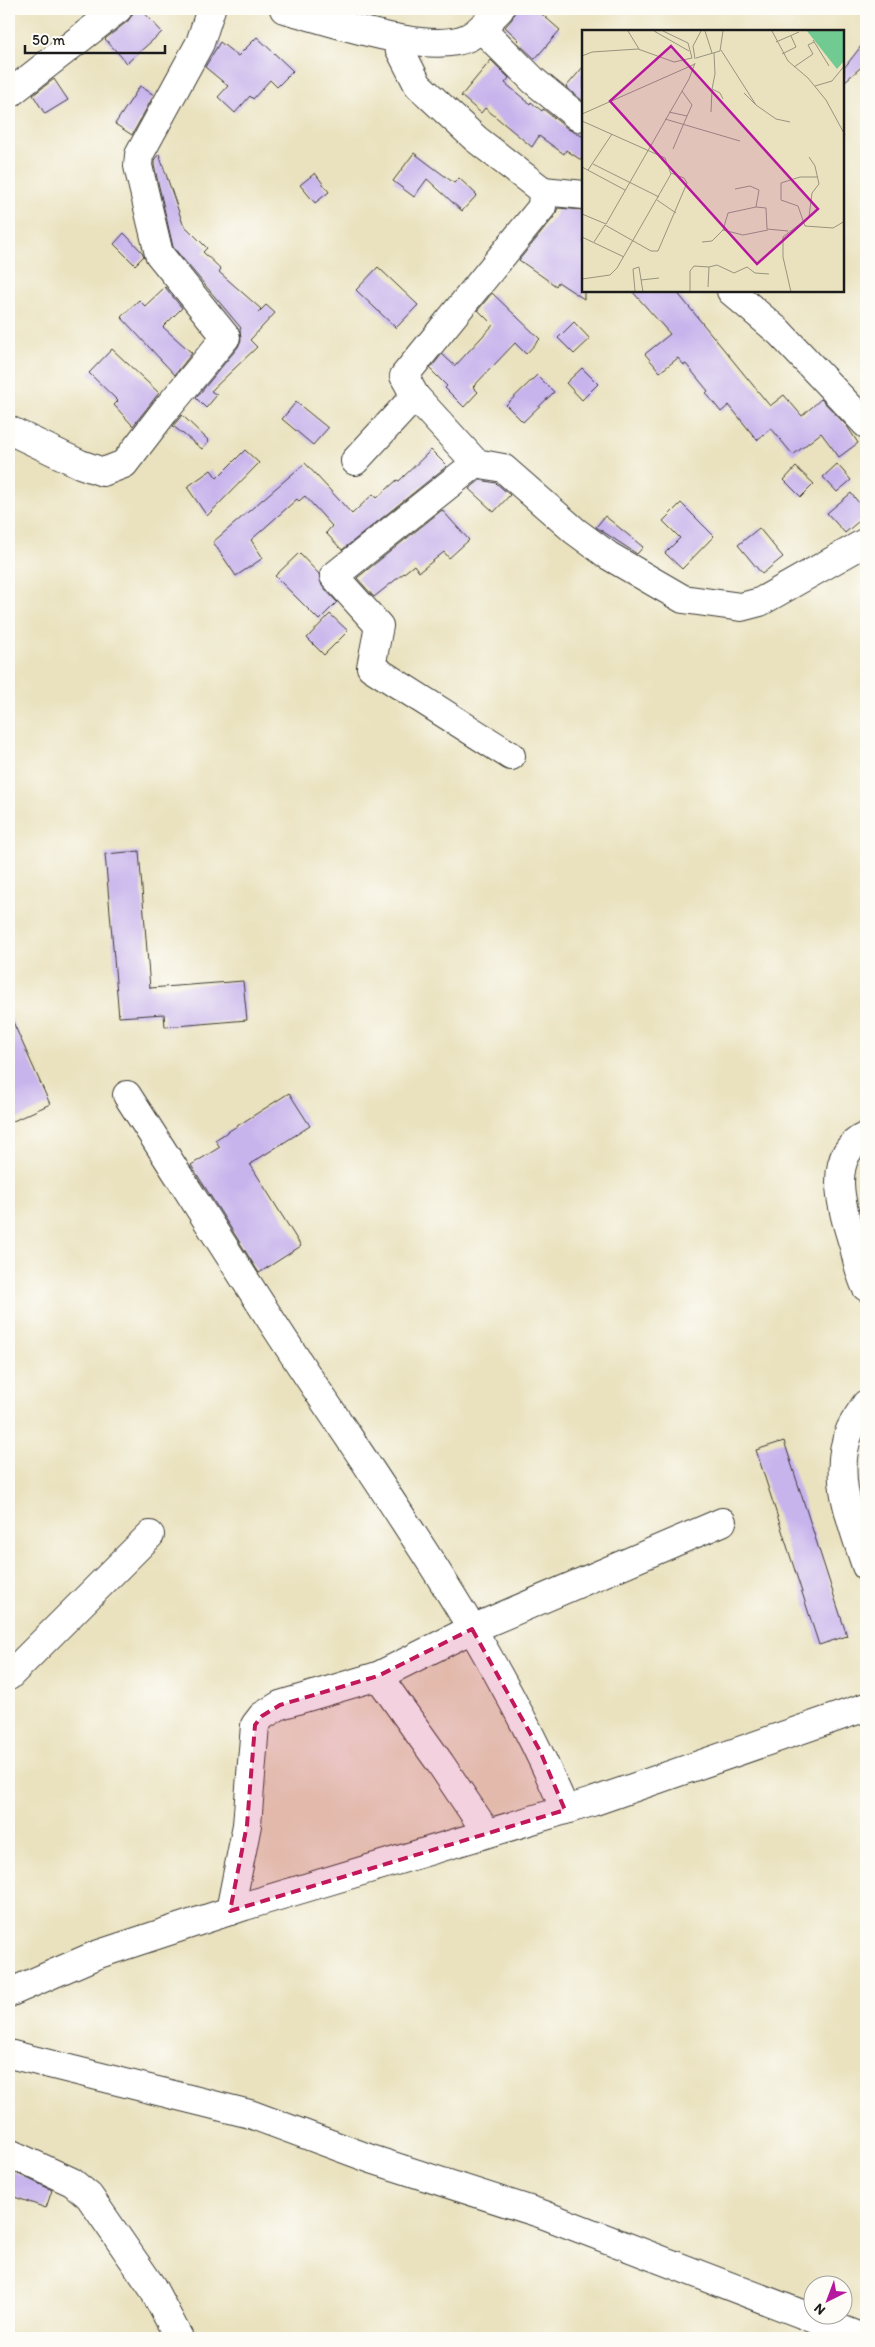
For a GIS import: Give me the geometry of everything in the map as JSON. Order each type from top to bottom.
[{"type":"street","points":[[9,94],[118,9]]},
{"type":"street","points":[[9,430],[80,464],[104,472],[124,464],[226,337],[159,254],[138,166],[139,155],[200,43],[212,9]]},
{"type":"street","points":[[284,9],[394,38],[421,43],[446,44],[470,37],[500,9]]},
{"type":"street","points":[[481,28],[534,81],[578,117]]},
{"type":"street","points":[[394,38],[418,85],[476,139],[543,191],[582,195]]},
{"type":"street","points":[[543,191],[542,207],[404,376],[416,396],[476,462],[503,468],[575,531],[609,556],[683,599],[741,607],[760,602],[866,542]]},
{"type":"street","points":[[732,292],[779,332],[866,424]]},
{"type":"street","points":[[356,461],[416,396]]},
{"type":"street","points":[[476,462],[334,576],[379,626],[371,668],[511,756]]},
{"type":"street","points":[[127,1095],[307,1375],[392,1500],[472,1629],[540,1751],[565,1810]]},
{"type":"street","points":[[866,1136],[854,1142],[842,1162],[841,1204],[866,1287]]},
{"type":"street","points":[[866,1404],[850,1430],[842,1459],[845,1503],[866,1566]]},
{"type":"street","points":[[230,1911],[247,1825],[255,1726],[262,1716],[280,1705],[378,1676],[472,1629],[722,1522]]},
{"type":"street","points":[[9,1676],[150,1535]]},
{"type":"street","points":[[378,1676],[488,1833]]},
{"type":"street","points":[[9,1993],[96,1955],[230,1911],[565,1810],[866,1708]]},
{"type":"street","points":[[9,2054],[250,2114],[371,2158],[542,2214],[864,2338]]},
{"type":"street","points":[[9,2153],[72,2182],[90,2196],[152,2287],[179,2338]]},
{"type":"highlighted area","points":[[472,1629],[540,1751],[565,1810],[230,1911],[247,1825],[255,1725],[262,1716],[280,1705],[378,1676]]},
{"type":"building","points":[[133,9],[141,9],[162,32],[127,63],[105,39],[128,21]]},
{"type":"building","points":[[515,9],[536,9],[560,30],[535,59],[517,42],[519,40],[505,27],[512,19]]},
{"type":"building","points":[[257,37],[293,71],[277,87],[270,80],[253,99],[250,96],[235,113],[218,97],[228,86],[205,67],[220,42],[238,56]]},
{"type":"building","points":[[866,40],[866,63],[845,81],[845,67]]},
{"type":"building","points":[[491,60],[509,78],[505,83],[530,104],[531,102],[542,111],[543,109],[568,129],[582,136],[582,161],[566,150],[564,154],[539,136],[532,147],[485,108],[481,113],[461,96]]},
{"type":"building","points":[[582,68],[582,100],[566,87]]},
{"type":"building","points":[[54,79],[68,100],[45,114],[33,95]]},
{"type":"building","points":[[140,86],[154,95],[132,135],[115,124]]},
{"type":"building","points":[[414,153],[454,183],[459,178],[477,195],[462,211],[427,179],[414,197],[393,181]]},
{"type":"building","points":[[159,154],[183,224],[207,248],[203,252],[221,269],[219,272],[261,309],[258,313],[266,305],[275,313],[250,340],[257,347],[211,391],[217,395],[206,408],[196,398],[238,347],[241,340],[241,328],[173,247],[154,165],[154,160]]},
{"type":"building","points":[[315,173],[329,192],[315,203],[300,185]]},
{"type":"building","points":[[558,208],[582,210],[582,292],[584,292],[584,299],[558,282],[556,286],[519,260],[554,217]]},
{"type":"building","points":[[124,233],[144,256],[135,265],[114,244]]},
{"type":"building","points":[[378,267],[418,305],[396,328],[356,290]]},
{"type":"building","points":[[165,287],[182,308],[163,327],[192,353],[175,375],[121,317],[139,300],[145,306]]},
{"type":"building","points":[[633,292],[677,292],[770,406],[784,395],[802,416],[821,399],[847,426],[858,443],[839,457],[821,433],[793,455],[771,428],[757,440],[729,405],[721,412],[706,393],[708,391],[686,364],[684,365],[678,358],[660,372],[645,354],[670,334]]},
{"type":"building","points":[[492,293],[540,339],[526,354],[515,343],[473,387],[478,392],[464,407],[430,369],[442,354],[455,366],[493,325],[478,310]]},
{"type":"building","points":[[574,322],[590,339],[574,354],[558,338]]},
{"type":"building","points":[[112,349],[159,393],[133,426],[114,405],[118,401],[89,373]]},
{"type":"building","points":[[582,368],[598,384],[582,400],[566,383]]},
{"type":"building","points":[[537,375],[554,392],[523,422],[506,405]]},
{"type":"building","points":[[296,402],[328,428],[313,445],[282,419]]},
{"type":"building","points":[[182,415],[209,441],[202,449],[173,426]]},
{"type":"building","points":[[245,450],[259,463],[207,516],[187,487],[211,470],[217,478]]},
{"type":"building","points":[[431,450],[447,466],[342,550],[326,533],[332,526],[305,496],[299,501],[297,499],[251,540],[263,558],[236,576],[213,542],[305,463],[352,514],[373,494],[377,498],[397,480],[399,481]]},
{"type":"building","points":[[837,464],[851,480],[837,492],[823,477]]},
{"type":"building","points":[[796,467],[814,484],[801,497],[784,480]]},
{"type":"building","points":[[480,480],[496,483],[510,495],[494,512],[469,489]]},
{"type":"building","points":[[851,493],[866,512],[866,515],[845,533],[827,513]]},
{"type":"building","points":[[681,503],[714,536],[682,569],[665,553],[680,538],[663,521]]},
{"type":"building","points":[[442,510],[469,540],[449,558],[444,552],[419,572],[414,565],[374,597],[357,578]]},
{"type":"building","points":[[605,516],[643,547],[637,554],[596,527]]},
{"type":"building","points":[[759,528],[783,557],[762,574],[738,545]]},
{"type":"building","points":[[299,553],[319,574],[322,586],[337,602],[319,620],[275,576]]},
{"type":"building","points":[[330,614],[348,631],[324,655],[307,638]]},
{"type":"building","points":[[139,851],[150,988],[243,981],[247,1020],[165,1027],[164,1014],[119,1017],[105,854]]},
{"type":"building","points":[[9,1013],[50,1104],[9,1123]]},
{"type":"building","points":[[289,1093],[310,1126],[250,1164],[301,1246],[259,1273],[191,1165],[220,1147],[215,1140]]},
{"type":"building","points":[[784,1441],[847,1636],[819,1645],[756,1450]]},
{"type":"building","points":[[12,2171],[52,2190],[46,2208],[9,2195],[9,2179]]}]
